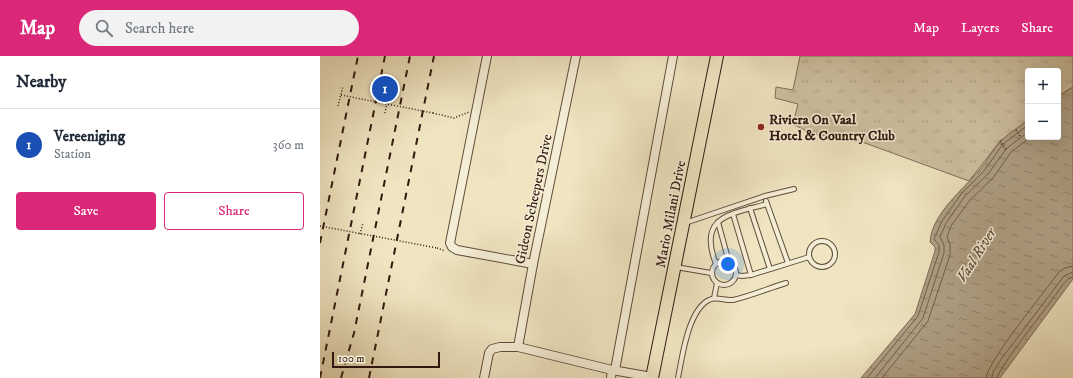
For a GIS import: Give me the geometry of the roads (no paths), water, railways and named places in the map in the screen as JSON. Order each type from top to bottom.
[{"type":"main road","name":"Mario Milani Drive","points":[[652,378],[676,267],[683,224],[717,56]]},
{"type":"street","points":[[487,56],[450,245],[457,250],[533,264]]},
{"type":"street","name":"Gideon Scheepers Drive","points":[[518,347],[533,264],[576,56]]},
{"type":"street","points":[[612,373],[673,56]]},
{"type":"street","points":[[484,378],[488,354],[491,350],[500,347],[518,347],[612,373],[652,378]]},
{"type":"lane","points":[[683,224],[765,196],[794,189]]},
{"type":"lane","points":[[765,196],[788,263]]},
{"type":"lane","points":[[716,264],[711,252],[710,241],[712,228],[718,222],[733,214],[767,204]]},
{"type":"lane","points":[[750,208],[770,269]]},
{"type":"lane","points":[[733,214],[751,275]]},
{"type":"lane","points":[[718,222],[729,262],[734,267],[736,274]]},
{"type":"lane","points":[[825,241],[834,250],[835,254],[832,262],[825,266],[817,266],[809,257],[810,248],[816,242],[825,241]]},
{"type":"lane","points":[[736,274],[742,276],[751,275],[809,257]]},
{"type":"lane","points":[[711,273],[716,264],[724,261],[729,262]]},
{"type":"lane","points":[[676,267],[711,273]]},
{"type":"lane","points":[[711,273],[712,277],[717,283],[729,284],[736,274]]},
{"type":"lane","points":[[714,298],[717,283]]},
{"type":"lane","points":[[678,378],[688,329],[704,303],[714,298],[734,300],[786,283]]},
{"type":"water","name":"Vaal River","points":[[1073,87],[1073,279],[1000,378],[861,378],[915,314],[935,251],[935,247],[930,242],[932,231],[942,211],[986,162],[995,147],[1025,122],[1025,140],[1061,140],[1061,94]]},
{"type":"railway","points":[[320,243],[358,56]]},
{"type":"railway","points":[[320,378],[385,56]]},
{"type":"railway","points":[[341,378],[354,333],[410,56]]},
{"type":"railway","points":[[369,378],[434,56]]},
{"type":"place","name":"Vereeniging","points":[[385,89]]},
{"type":"place","name":"Riviera On Vaal Hotel & Country Club","points":[[761,127]]}]
